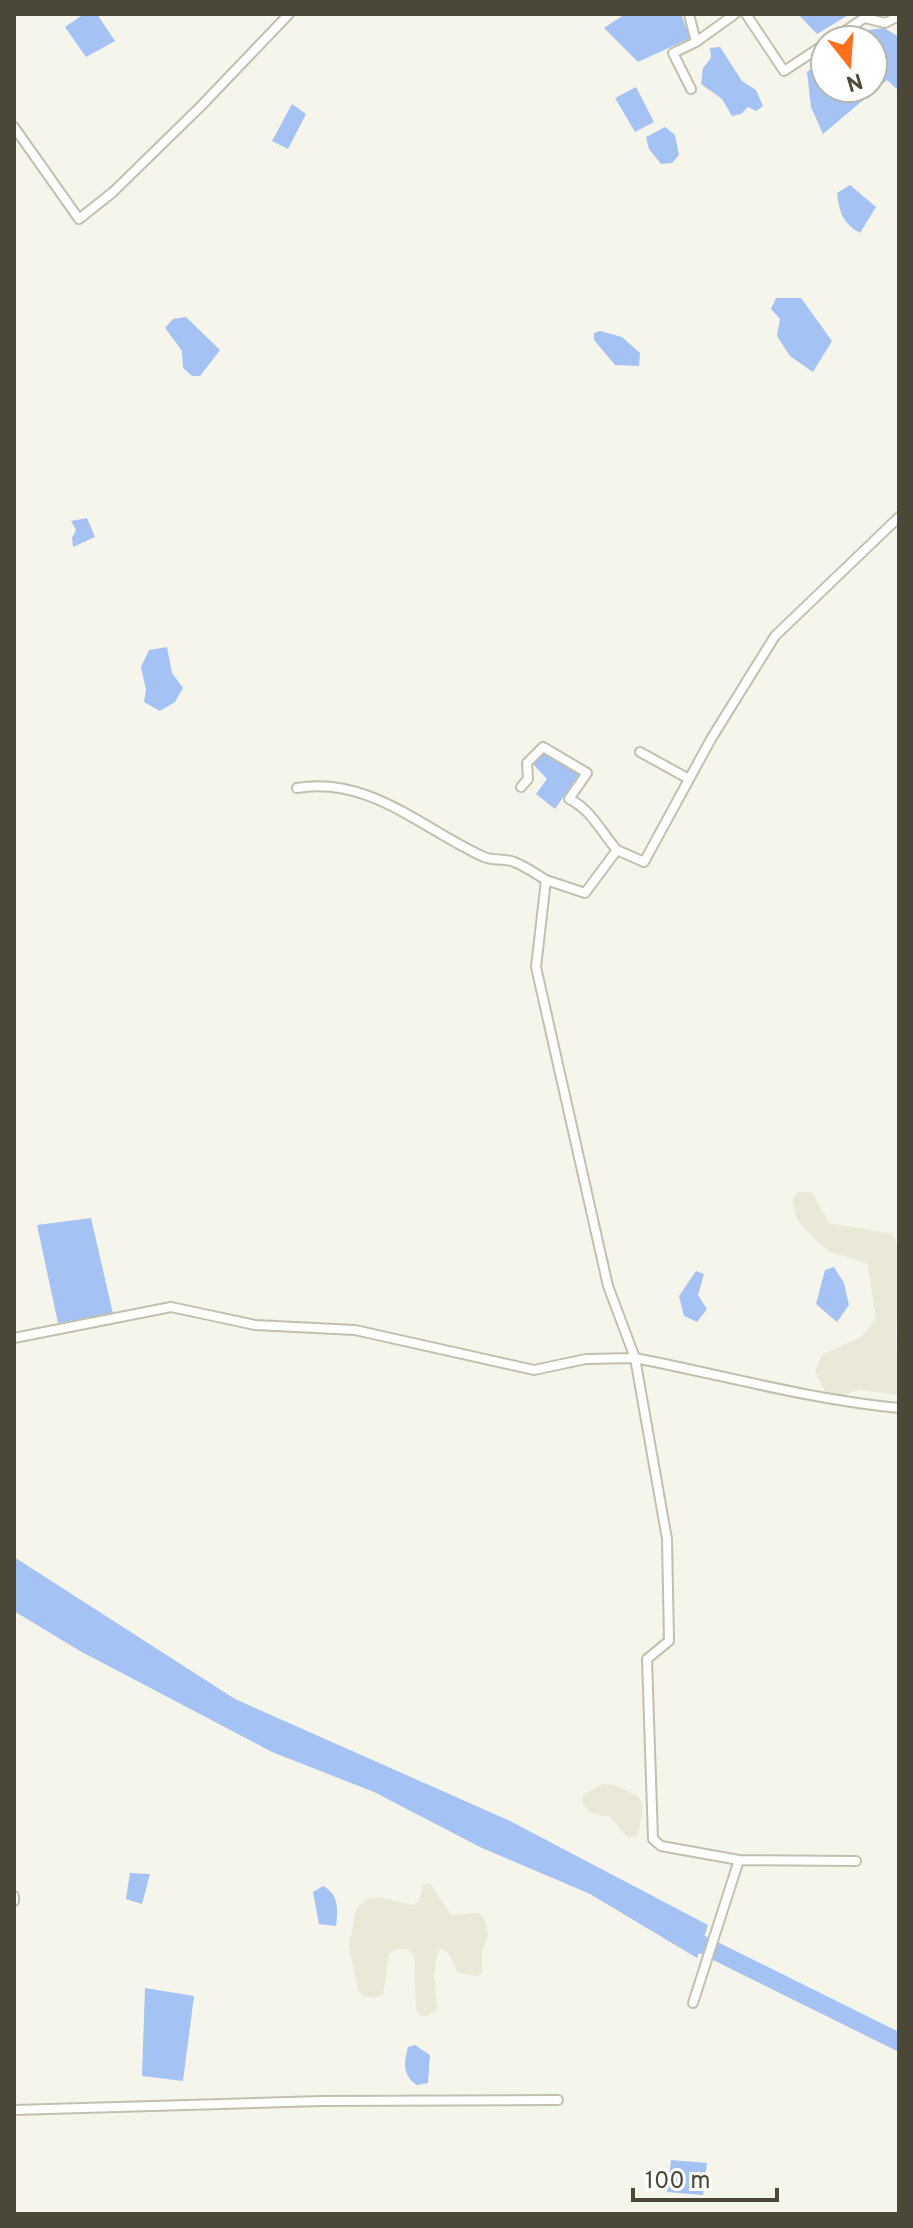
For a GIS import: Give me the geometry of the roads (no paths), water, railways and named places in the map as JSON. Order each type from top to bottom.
[{"type":"street","points":[[14,127],[79,219],[113,192],[289,14]]},
{"type":"street","points":[[689,14],[696,42]]},
{"type":"street","points":[[691,89],[673,53],[696,42],[735,14]]},
{"type":"street","points":[[746,14],[784,71],[809,55]]},
{"type":"street","points":[[868,16],[885,23],[899,16]]},
{"type":"street","points":[[521,787],[528,779],[527,763],[543,747],[587,773],[569,799],[586,807],[596,826],[617,850],[644,862],[689,779],[775,636],[899,517]]},
{"type":"street","points":[[640,752],[689,779]]},
{"type":"street","points":[[297,788],[320,784],[366,795],[392,805],[487,859],[512,861],[546,880],[585,893],[617,850]]},
{"type":"street","points":[[546,880],[536,967],[608,1286],[635,1358],[667,1539],[669,1641],[647,1659],[650,1828],[653,1839],[661,1846],[739,1860],[856,1861]]},
{"type":"street","points":[[14,1338],[171,1307],[255,1325],[355,1330],[534,1370],[586,1359],[635,1358],[802,1391],[841,1403],[899,1408]]},
{"type":"street","points":[[693,2003],[739,1860]]},
{"type":"street","points":[[14,2110],[321,2101],[558,2100]]},
{"type":"water","points":[[84,14],[97,14],[115,41],[86,57],[65,27]]},
{"type":"water","points":[[625,14],[681,14],[690,38],[638,62],[604,28]]},
{"type":"water","points":[[798,14],[850,14],[834,24],[809,26]]},
{"type":"water","points":[[889,31],[899,37],[899,91],[889,82]]},
{"type":"water","points":[[720,47],[742,81],[756,90],[763,106],[756,111],[748,107],[741,114],[732,116],[722,99],[701,84],[703,68],[711,58],[710,48]]},
{"type":"water","points":[[636,87],[654,122],[635,132],[615,98]]},
{"type":"water","points":[[292,104],[306,114],[288,149],[272,141]]},
{"type":"water","points":[[811,104],[859,104],[823,134]]},
{"type":"water","points":[[665,127],[675,135],[679,155],[672,163],[661,164],[649,149],[646,137]]},
{"type":"water","points":[[850,185],[876,207],[860,233],[849,225],[839,207],[837,193]]},
{"type":"water","points":[[776,298],[801,298],[832,341],[813,372],[790,356],[777,336],[780,319],[771,309]]},
{"type":"water","points":[[186,317],[220,350],[200,376],[192,376],[183,368],[182,351],[165,328],[173,319]]},
{"type":"water","points":[[600,331],[622,337],[640,353],[639,366],[615,365],[594,340],[594,333]]},
{"type":"water","points":[[87,518],[95,537],[73,547],[72,538],[76,530],[71,521]]},
{"type":"water","points":[[167,647],[172,673],[183,688],[175,702],[160,711],[144,702],[146,690],[141,667],[149,650]]},
{"type":"water","points":[[544,750],[579,774],[555,809],[536,794],[547,779],[533,764]]},
{"type":"water","points":[[91,1218],[113,1314],[58,1323],[37,1225]]},
{"type":"water","points":[[834,1267],[844,1283],[849,1305],[837,1322],[816,1304],[825,1270]]},
{"type":"water","points":[[696,1271],[704,1274],[698,1295],[707,1309],[697,1322],[684,1316],[679,1296]]},
{"type":"water","points":[[14,1557],[235,1699],[510,1821],[708,1925],[697,1958],[590,1894],[482,1848],[374,1792],[272,1752],[80,1651],[14,1611]]},
{"type":"water","points":[[130,1873],[150,1874],[142,1904],[126,1899]]},
{"type":"water","points":[[323,1886],[335,1898],[336,1926],[319,1924],[313,1892]]},
{"type":"water","points":[[145,1988],[194,1996],[183,2081],[142,2076]]},
{"type":"water","points":[[415,2045],[430,2055],[428,2083],[417,2085],[407,2073],[408,2047]]},
{"type":"water","points":[[671,2160],[707,2163],[703,2195],[667,2192]]},
{"type":"waterway","points":[[683,1935],[899,2042]]}]
